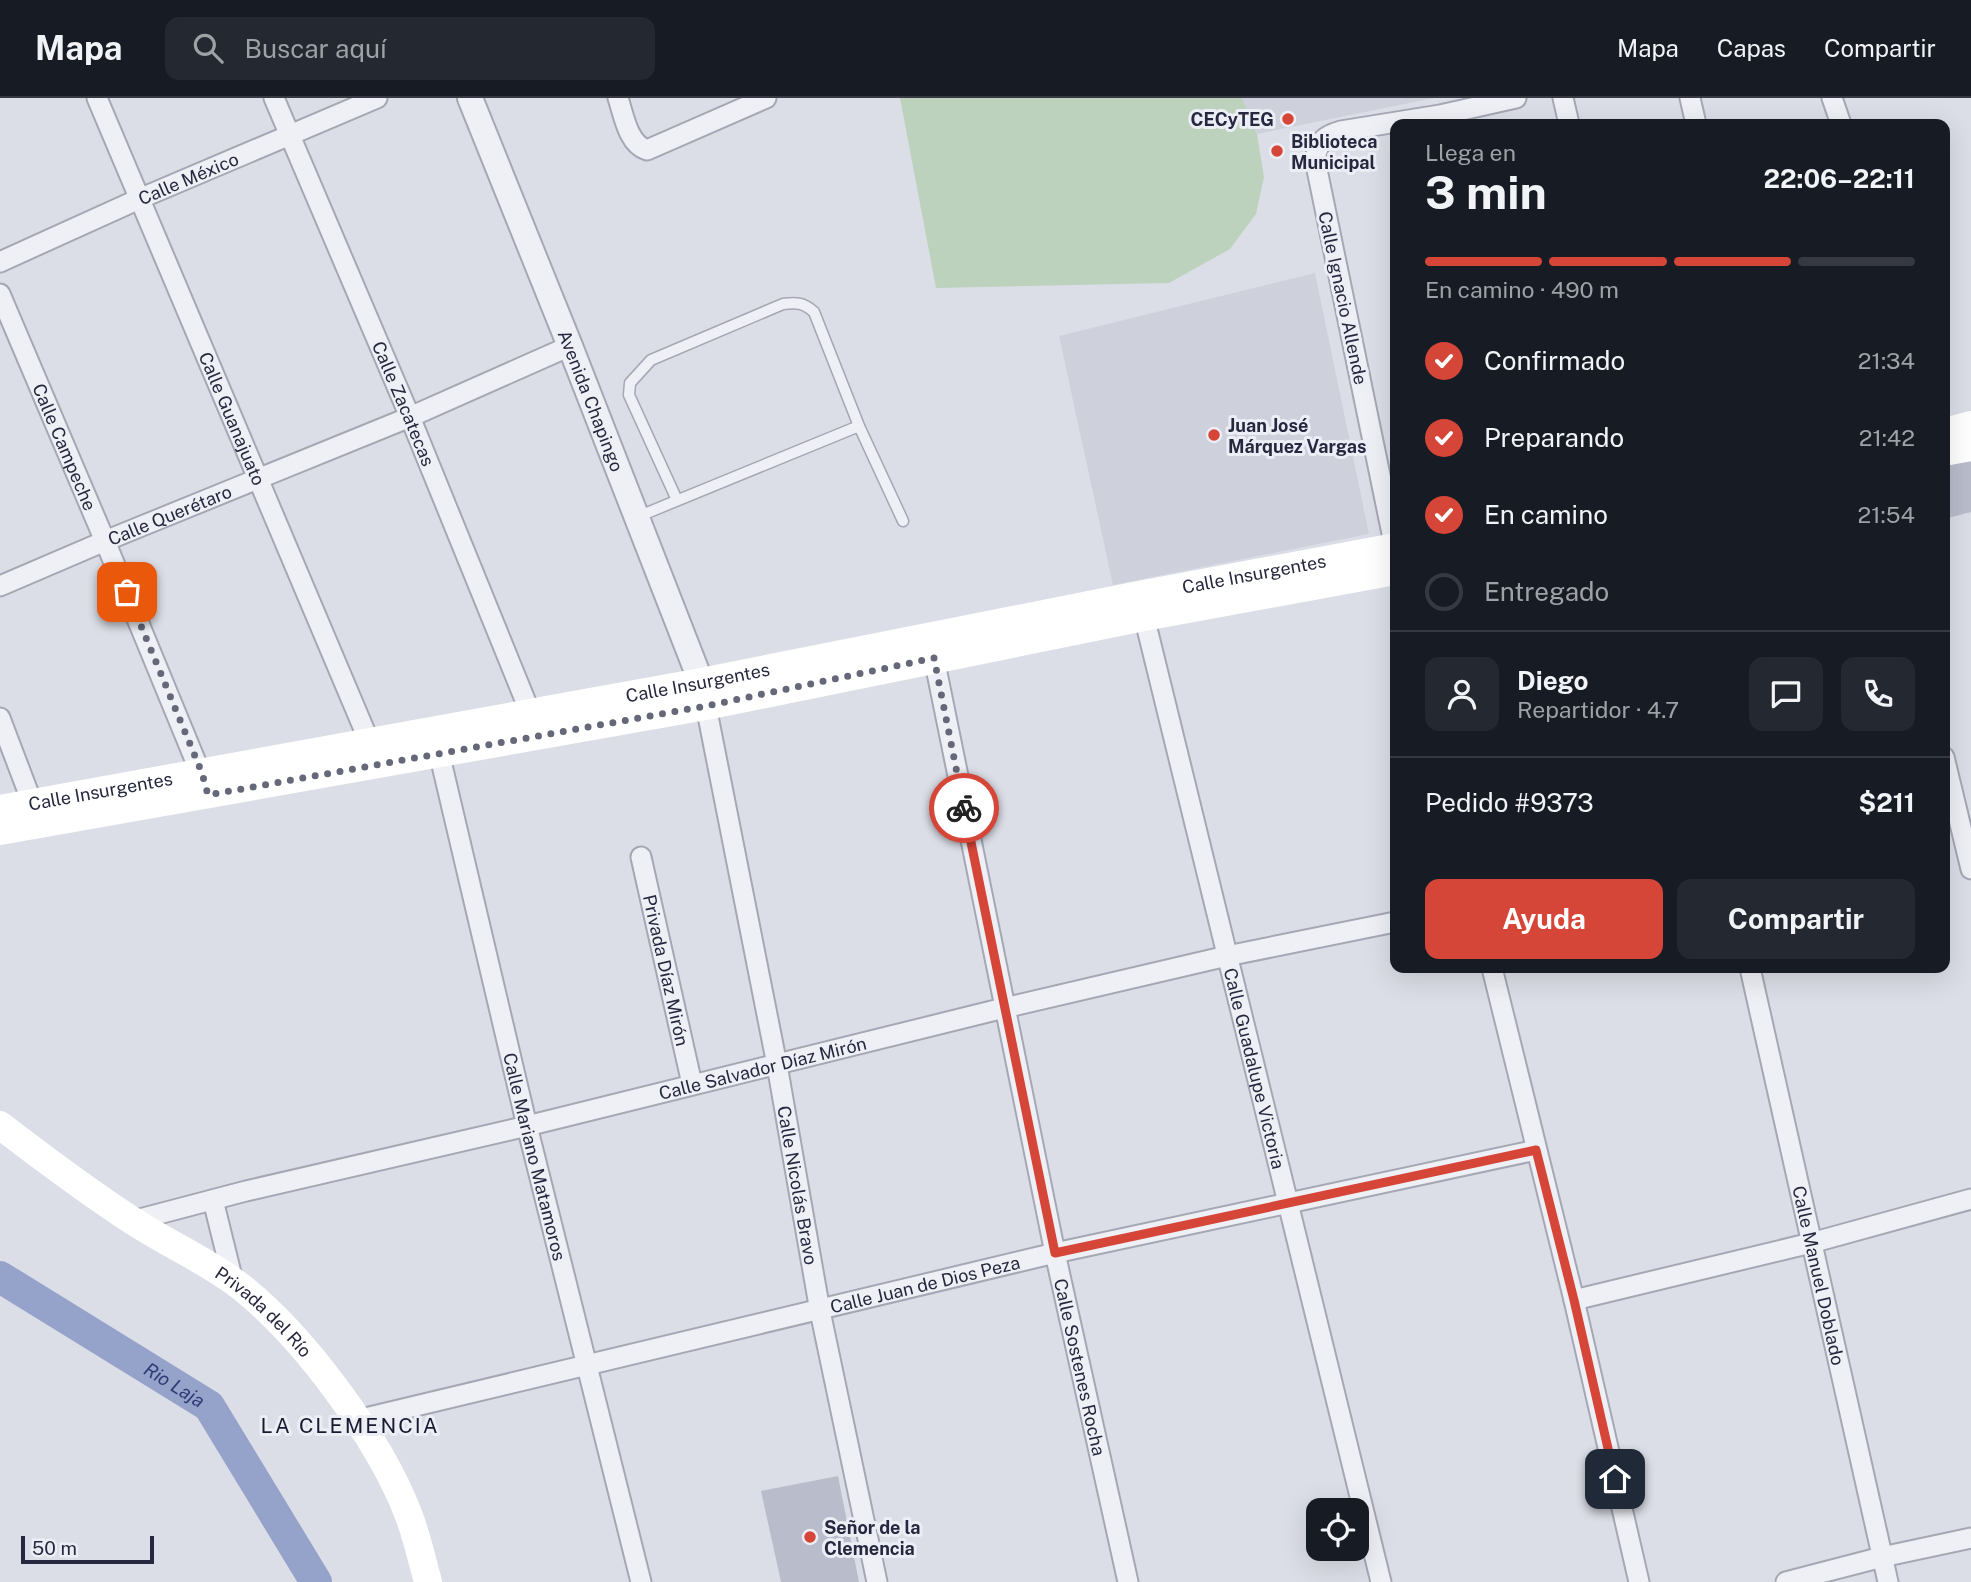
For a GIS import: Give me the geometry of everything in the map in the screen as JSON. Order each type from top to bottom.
[{"type":"main road","points":[[1950,434],[1971,447]]},
{"type":"main road","name":"Calle Insurgentes","points":[[0,831],[36,813],[704,694],[934,658],[1141,606],[1390,549]]},
{"type":"main road","name":"Calle Insurgentes","points":[[205,784],[369,741],[436,741],[530,712],[704,694],[1141,606],[1390,572]]},
{"type":"main road","name":"Calle Insurgentes","points":[[0,808],[36,813]]},
{"type":"main road","name":"Privada del Río","points":[[0,1125],[132,1220],[233,1282],[289,1332],[357,1420],[401,1498],[417,1540],[428,1582]]},
{"type":"street","name":"Calle Guanajuato","points":[[96,98],[369,741]]},
{"type":"street","name":"Calle Zacatecas","points":[[274,98],[410,417],[530,712]]},
{"type":"street","name":"Calle México","points":[[0,262],[139,199],[377,98]]},
{"type":"street","name":"Avenida Chapingo","points":[[470,98],[570,346],[704,694]]},
{"type":"street","points":[[618,98],[632,140],[639,148],[647,150],[656,148],[743,102],[766,98]]},
{"type":"street","points":[[1441,119],[1516,98]]},
{"type":"street","points":[[1563,98],[1568,119]]},
{"type":"street","points":[[1690,98],[1695,119]]},
{"type":"street","points":[[1832,98],[1839,119]]},
{"type":"street","name":"Calle Ignacio Allende","points":[[1390,126],[1327,135],[1317,146],[1315,160],[1390,524]]},
{"type":"street","name":"Calle Campeche","points":[[0,294],[205,784]]},
{"type":"street","name":"Calle Querétaro","points":[[0,586],[410,417],[570,346]]},
{"type":"street","name":"Calle Guadalupe Victoria","points":[[1141,606],[1381,1582]]},
{"type":"street","name":"Calle Sostenes Rocha","points":[[934,658],[1055,1253],[1128,1582]]},
{"type":"street","name":"Calle Nicolás Bravo","points":[[704,694],[777,1065],[820,1311],[877,1582]]},
{"type":"street","points":[[0,718],[36,813]]},
{"type":"street","name":"Calle Mariano Matamoros","points":[[436,741],[527,1125],[641,1582]]},
{"type":"street","points":[[1950,777],[1971,869]]},
{"type":"street","name":"Privada Díaz Mirón","points":[[640,857],[692,1084]]},
{"type":"street","name":"Calle Salvador Díaz Mirón","points":[[132,1220],[1004,1008],[1227,956],[1390,923]]},
{"type":"street","points":[[1493,973],[1574,1300],[1639,1582]]},
{"type":"street","name":"Calle Manuel Doblado","points":[[1751,973],[1888,1582]]},
{"type":"street","name":"Calle Juan de Dios Peza","points":[[357,1420],[1055,1253],[1536,1150]]},
{"type":"street","points":[[1574,1300],[1811,1243],[1971,1199]]},
{"type":"street","points":[[213,1200],[233,1282]]},
{"type":"street","points":[[1786,1582],[1882,1557],[1971,1538]]},
{"type":"lane","points":[[677,499],[629,395],[630,383],[651,360],[783,304],[795,302],[814,312],[859,426],[903,521]]},
{"type":"lane","points":[[637,517],[859,426]]},
{"type":"shaded area","name":"CECyTEG","points":[[1242,98],[1434,98],[1257,134]]},
{"type":"shaded area","name":"Juan José Márquez Vargas","points":[[1315,273],[1369,534],[1113,585],[1059,336]]},
{"type":"green space","points":[[900,98],[1242,98],[1257,134],[1264,177],[1256,214],[1230,249],[1169,283],[936,288]]},
{"type":"building","points":[[1971,458],[1971,512],[1950,517],[1950,463]]},
{"type":"building","name":"Señor de la Clemencia","points":[[838,1476],[859,1582],[781,1582],[761,1491]]},
{"type":"waterway","name":"Rio Laja","points":[[0,1277],[209,1406],[316,1582]]},
{"type":"way so far","points":[[127,592],[202,773],[208,795],[706,706],[934,658],[964,808]]},
{"type":"place","name":"CECyTEG","points":[[1288,119]]},
{"type":"place","name":"Biblioteca Municipal","points":[[1277,151]]},
{"type":"place","name":"Juan José Márquez Vargas","points":[[1214,435]]},
{"type":"place","name":"Señor de la Clemencia","points":[[810,1537]]},
{"type":"district","name":"LA CLEMENCIA","points":[[350,1425]]},
{"type":"route","points":[[964,808],[1055,1253],[1536,1150],[1615,1479]]}]
